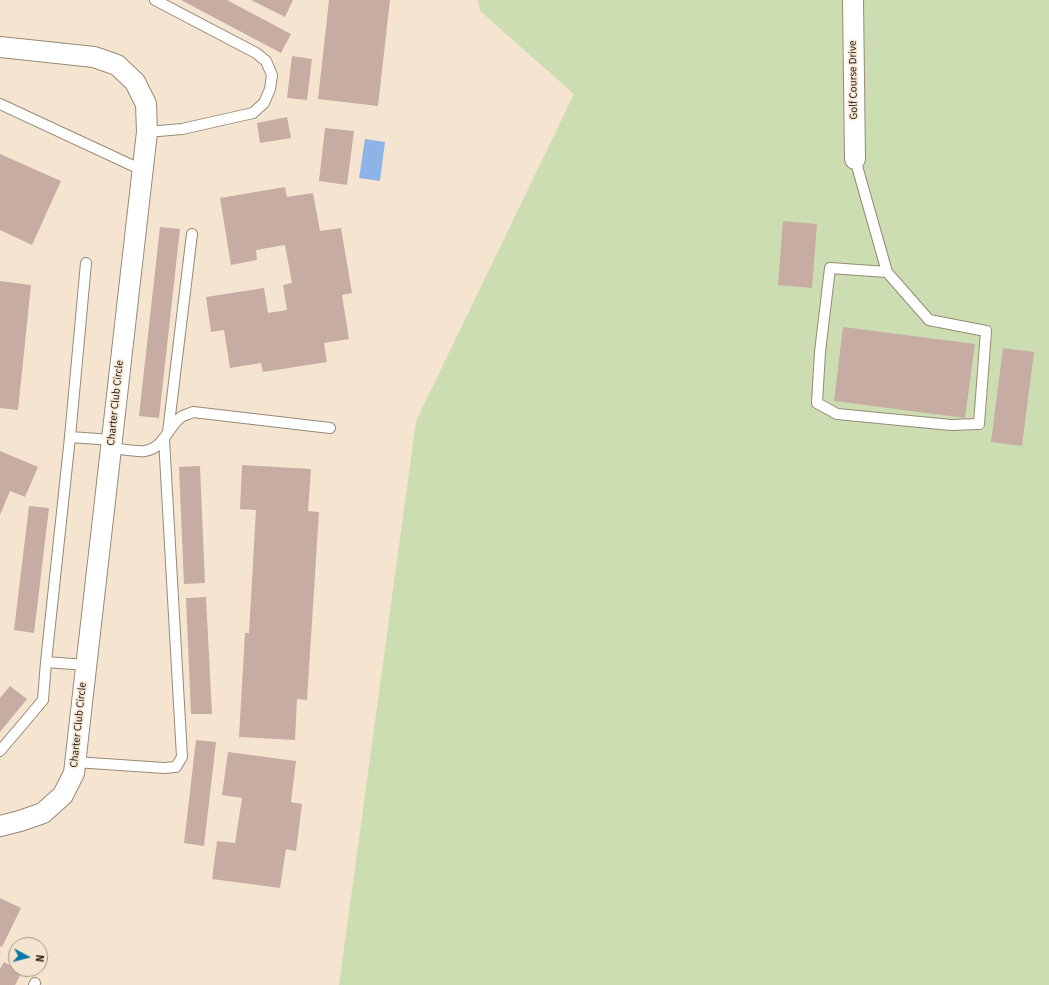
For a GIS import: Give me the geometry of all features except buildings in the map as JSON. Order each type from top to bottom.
[{"type":"street","name":"Golf Course Drive","points":[[853,0],[855,159]]},
{"type":"street","name":"Charter Club Circle","points":[[0,47],[94,57],[117,65],[135,82],[146,104],[147,132],[74,773],[63,795],[43,812],[20,821],[0,826]]},
{"type":"lane","points":[[147,132],[182,129],[253,113],[264,103],[270,89],[272,75],[266,62],[256,53],[155,0]]},
{"type":"lane","points":[[0,104],[142,170]]},
{"type":"lane","points":[[855,159],[887,272],[929,320],[986,331],[979,424],[951,425],[837,414],[817,403],[820,352],[830,268],[887,272]]},
{"type":"lane","points":[[76,762],[164,768],[176,767],[182,757],[166,435],[192,234]]},
{"type":"lane","points":[[0,752],[43,700],[86,263]]},
{"type":"lane","points":[[70,437],[144,451],[152,449],[162,442],[181,417],[193,412],[330,428]]},
{"type":"lane","points":[[46,662],[86,664]]},
{"type":"green space","points":[[478,0],[1049,0],[1049,985],[339,985],[416,421],[574,94],[480,11]]},
{"type":"water","points":[[365,139],[385,142],[380,181],[359,178]]}]
